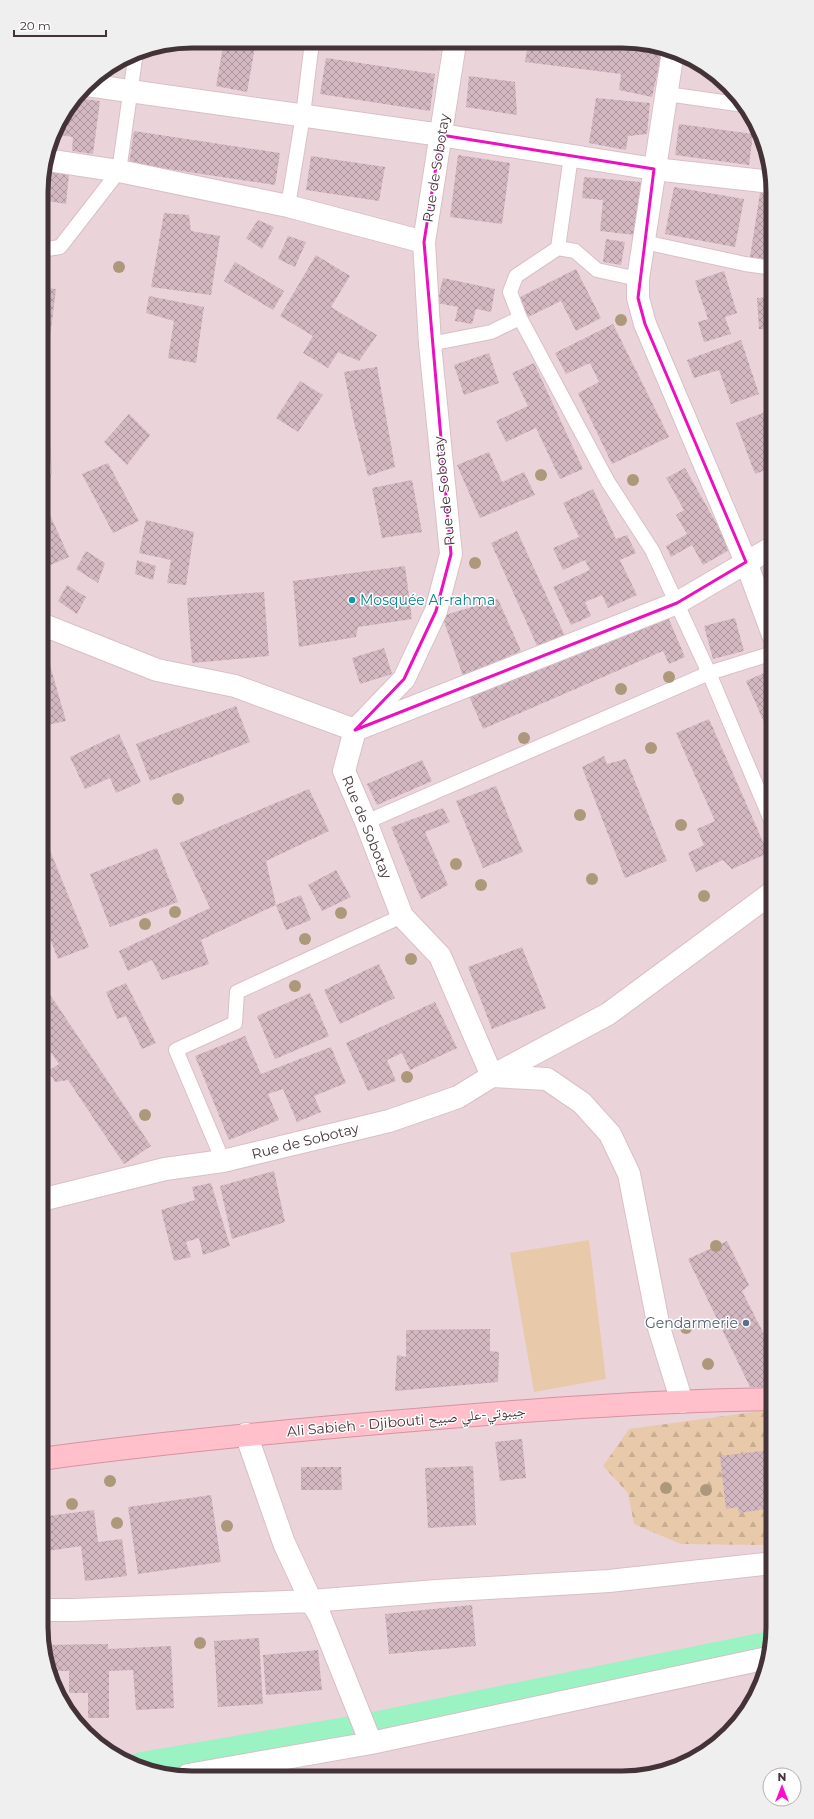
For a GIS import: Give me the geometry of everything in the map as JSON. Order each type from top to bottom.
[{"type":"main road","name":"Ali Sabieh - Djibouti جيبوتي-علي صبيح","points":[[48,1458],[246,1434],[509,1411],[597,1405],[766,1400]]},
{"type":"street","name":"Rue de Sobotay","points":[[48,1198],[165,1169],[223,1161],[389,1121],[458,1097],[492,1076],[440,956],[402,916],[366,822],[344,772],[354,730],[404,679],[436,611],[451,554],[430,344],[424,242],[454,48]]},
{"type":"street","points":[[672,57],[638,279],[638,298],[645,324],[746,562],[766,616]]},
{"type":"street","points":[[95,86],[440,135],[654,169],[766,181]]},
{"type":"street","points":[[52,161],[119,171],[288,206],[424,242]]},
{"type":"street","points":[[48,627],[157,670],[235,686],[354,730],[677,603],[766,552]]},
{"type":"street","points":[[492,1076],[608,1014],[766,897]]},
{"type":"street","points":[[492,1076],[547,1080],[582,1103],[610,1134],[629,1174],[659,1328],[682,1402]]},
{"type":"street","points":[[246,1434],[284,1543],[311,1601],[320,1616],[371,1743]]},
{"type":"street","points":[[48,1610],[311,1601],[437,1591],[609,1581],[766,1564]]},
{"type":"street","points":[[211,1771],[371,1743],[762,1659]]},
{"type":"lane","points":[[288,206],[303,115],[311,48]]},
{"type":"lane","points":[[48,249],[60,247],[119,171],[135,60]]},
{"type":"lane","points":[[667,94],[736,104]]},
{"type":"lane","points":[[558,248],[571,156]]},
{"type":"lane","points":[[644,242],[745,264],[766,267]]},
{"type":"lane","points":[[638,279],[597,270],[575,251],[558,248],[516,276],[510,292],[520,318],[608,482],[652,550],[710,673],[766,808]]},
{"type":"lane","points":[[430,344],[491,332],[520,318]]},
{"type":"lane","points":[[366,822],[710,673],[766,655]]},
{"type":"lane","points":[[223,1161],[176,1050],[235,1023],[237,992],[402,916]]},
{"type":"highlighted area","points":[[441,135],[654,169],[638,298],[645,324],[746,562],[677,603],[355,730],[404,679],[436,611],[451,554],[424,242]]},
{"type":"shaded area","points":[[182,48],[641,49],[660,53],[686,63],[702,72],[724,90],[747,120],[761,154],[766,182],[766,1637],[761,1665],[755,1682],[747,1699],[736,1715],[724,1729],[702,1747],[686,1756],[660,1766],[632,1771],[173,1770],[154,1766],[128,1756],[112,1747],[90,1729],[67,1699],[53,1665],[48,1637],[48,182],[53,154],[63,128],[72,112],[90,90],[112,72],[128,63],[154,53]]},
{"type":"green space","points":[[589,1240],[606,1379],[534,1392],[510,1253]]},
{"type":"green space","points":[[766,1411],[766,1545],[681,1544],[634,1524],[628,1493],[603,1466],[629,1429]]},
{"type":"building","points":[[223,48],[255,48],[247,92],[216,86]]},
{"type":"building","points":[[422,48],[435,48],[434,51]]},
{"type":"building","points":[[527,48],[632,48],[662,54],[652,97],[619,90],[621,74],[525,62]]},
{"type":"building","points":[[326,58],[435,74],[430,111],[320,94]]},
{"type":"building","points":[[469,76],[515,82],[517,115],[466,107]]},
{"type":"building","points":[[596,98],[650,103],[647,134],[628,136],[626,150],[589,143]]},
{"type":"building","points":[[83,99],[100,101],[93,154],[72,151],[73,137],[60,135],[67,120],[78,104]]},
{"type":"building","points":[[679,124],[753,134],[749,165],[675,155]]},
{"type":"building","points":[[134,131],[280,153],[275,185],[129,163]]},
{"type":"building","points":[[458,155],[510,163],[502,224],[450,217]]},
{"type":"building","points":[[311,156],[385,167],[379,201],[306,190]]},
{"type":"building","points":[[49,171],[69,174],[66,204],[48,201]]},
{"type":"building","points":[[584,177],[641,182],[635,235],[600,231],[603,200],[582,198]]},
{"type":"building","points":[[674,187],[744,199],[735,247],[665,234]]},
{"type":"building","points":[[760,193],[766,194],[766,260],[750,257]]},
{"type":"building","points":[[164,213],[189,215],[191,231],[220,236],[211,295],[151,287]]},
{"type":"building","points":[[258,220],[274,227],[262,249],[246,238]]},
{"type":"building","points":[[288,236],[306,242],[295,267],[278,259]]},
{"type":"building","points":[[606,239],[625,242],[621,265],[603,262]]},
{"type":"building","points":[[316,255],[350,276],[331,307],[377,335],[359,361],[338,352],[328,368],[303,353],[313,336],[280,316]]},
{"type":"building","points":[[235,262],[284,291],[273,310],[224,281]]},
{"type":"building","points":[[576,269],[601,318],[576,331],[561,301],[528,317],[518,298]]},
{"type":"building","points":[[724,271],[737,313],[725,317],[731,334],[704,342],[698,322],[708,319],[695,281]]},
{"type":"building","points":[[443,278],[495,289],[491,312],[476,309],[472,324],[455,321],[458,307],[437,303]]},
{"type":"building","points":[[48,288],[56,289],[50,337],[48,337]]},
{"type":"building","points":[[149,296],[204,307],[196,363],[168,358],[174,321],[146,313]]},
{"type":"building","points":[[766,297],[766,330],[759,329],[757,298]]},
{"type":"building","points":[[613,324],[669,437],[612,464],[578,393],[599,382],[590,363],[566,374],[555,353]]},
{"type":"building","points":[[741,340],[759,394],[731,404],[719,370],[694,378],[687,360]]},
{"type":"building","points":[[489,353],[499,383],[464,395],[454,365]]},
{"type":"building","points":[[534,363],[583,469],[560,479],[536,428],[506,442],[496,421],[528,406],[512,373]]},
{"type":"building","points":[[377,367],[395,467],[368,476],[354,423],[344,372]]},
{"type":"building","points":[[300,381],[323,395],[298,432],[276,418]]},
{"type":"building","points":[[766,412],[766,470],[755,474],[736,423]]},
{"type":"building","points":[[129,414],[150,435],[127,465],[104,442]]},
{"type":"building","points":[[489,452],[502,482],[524,472],[535,495],[480,518],[457,465]]},
{"type":"building","points":[[108,463],[139,521],[113,533],[82,474]]},
{"type":"building","points":[[685,468],[731,549],[703,565],[692,545],[671,557],[666,546],[687,534],[676,515],[684,510],[666,478]]},
{"type":"building","points":[[412,480],[422,532],[382,538],[372,488]]},
{"type":"building","points":[[593,489],[616,539],[627,535],[636,553],[620,560],[637,595],[608,608],[602,595],[585,602],[591,616],[571,625],[553,587],[590,570],[585,560],[563,570],[553,548],[579,537],[563,503]]},
{"type":"building","points":[[48,510],[69,557],[48,566]]},
{"type":"building","points":[[146,520],[194,532],[186,585],[167,583],[171,560],[139,553]]},
{"type":"building","points":[[517,531],[565,636],[538,648],[491,543]]},
{"type":"building","points":[[86,551],[105,563],[98,583],[76,569]]},
{"type":"building","points":[[137,560],[156,566],[153,580],[135,574]]},
{"type":"building","name":"Mosquée Ar-rahma","points":[[405,566],[412,619],[358,627],[356,637],[299,647],[293,581]]},
{"type":"building","points":[[67,585],[86,597],[77,614],[58,601]]},
{"type":"building","points":[[264,592],[269,656],[192,663],[187,598]]},
{"type":"building","points":[[498,599],[521,651],[463,676],[442,616]]},
{"type":"building","points":[[665,610],[685,657],[669,664],[663,651],[483,729],[469,696]]},
{"type":"building","points":[[735,618],[744,651],[713,659],[704,626]]},
{"type":"building","points":[[384,648],[392,674],[360,684],[352,658]]},
{"type":"building","points":[[48,658],[66,721],[48,725]]},
{"type":"building","points":[[766,672],[766,727],[746,681]]},
{"type":"building","points":[[236,706],[250,742],[150,781],[136,744]]},
{"type":"building","points":[[709,719],[766,848],[766,854],[732,869],[723,860],[696,872],[688,853],[704,845],[697,829],[715,821],[676,733]]},
{"type":"building","points":[[119,734],[141,782],[116,793],[110,778],[85,789],[70,757]]},
{"type":"building","points":[[604,756],[607,764],[626,759],[667,861],[625,878],[582,767]]},
{"type":"building","points":[[422,760],[432,781],[377,805],[367,784]]},
{"type":"building","points":[[496,786],[523,852],[483,868],[456,801]]},
{"type":"building","points":[[309,789],[329,831],[266,861],[276,905],[201,940],[209,964],[162,980],[152,960],[128,971],[119,951],[210,908],[180,843]]},
{"type":"building","points":[[443,808],[450,822],[425,832],[448,885],[421,899],[391,827]]},
{"type":"building","points":[[48,845],[89,947],[58,959],[48,933]]},
{"type":"building","points":[[157,848],[178,902],[110,927],[90,874]]},
{"type":"building","points":[[336,870],[351,897],[322,911],[308,885]]},
{"type":"building","points":[[301,895],[311,920],[286,930],[276,905]]},
{"type":"building","points":[[522,947],[546,1008],[492,1029],[468,967]]},
{"type":"building","points":[[379,964],[395,998],[340,1024],[324,990]]},
{"type":"building","points":[[126,983],[156,1043],[142,1049],[126,1016],[117,1019],[106,992]]},
{"type":"building","points":[[48,992],[151,1146],[124,1164],[68,1080],[55,1082],[48,1071],[59,1064],[48,1048]]},
{"type":"building","points":[[310,993],[329,1036],[275,1059],[257,1016]]},
{"type":"building","points":[[435,1002],[457,1048],[410,1070],[402,1053],[387,1060],[396,1081],[368,1091],[346,1043]]},
{"type":"building","points":[[245,1036],[261,1074],[331,1047],[346,1083],[314,1096],[321,1112],[297,1122],[283,1089],[268,1094],[279,1120],[229,1140],[195,1056]]},
{"type":"building","points":[[274,1171],[285,1222],[232,1239],[220,1186]]},
{"type":"building","points":[[211,1183],[230,1246],[203,1255],[199,1238],[186,1242],[191,1257],[174,1261],[161,1210],[195,1200],[192,1187]]},
{"type":"building","points":[[727,1241],[749,1285],[742,1291],[766,1338],[766,1387],[750,1387],[688,1259]]},
{"type":"building","points":[[490,1329],[490,1351],[499,1352],[498,1382],[395,1391],[397,1355],[406,1357],[406,1330]]},
{"type":"building","points":[[522,1439],[526,1478],[500,1481],[495,1442]]},
{"type":"building","points":[[766,1451],[766,1509],[739,1513],[738,1507],[726,1509],[720,1456]]},
{"type":"building","points":[[473,1466],[476,1525],[428,1528],[425,1468]]},
{"type":"building","points":[[301,1467],[341,1467],[342,1490],[301,1490]]},
{"type":"building","points":[[211,1495],[221,1562],[138,1574],[128,1507]]},
{"type":"building","points":[[94,1510],[98,1542],[122,1539],[127,1576],[85,1581],[81,1546],[48,1551],[48,1516]]},
{"type":"building","points":[[472,1605],[476,1646],[389,1654],[385,1614]]},
{"type":"building","points":[[259,1638],[263,1704],[218,1707],[214,1641]]},
{"type":"building","points":[[108,1644],[108,1649],[171,1646],[174,1708],[136,1710],[133,1670],[109,1671],[109,1718],[88,1718],[88,1693],[69,1693],[69,1671],[55,1671],[49,1645]]},
{"type":"building","points":[[318,1650],[322,1690],[266,1695],[263,1655]]},
{"type":"waterway","points":[[154,1766],[364,1730],[765,1648]]},
{"type":"place","name":"Mosquée Ar-rahma","points":[[352,600]]},
{"type":"place","name":"Gendarmerie","points":[[746,1323]]}]
